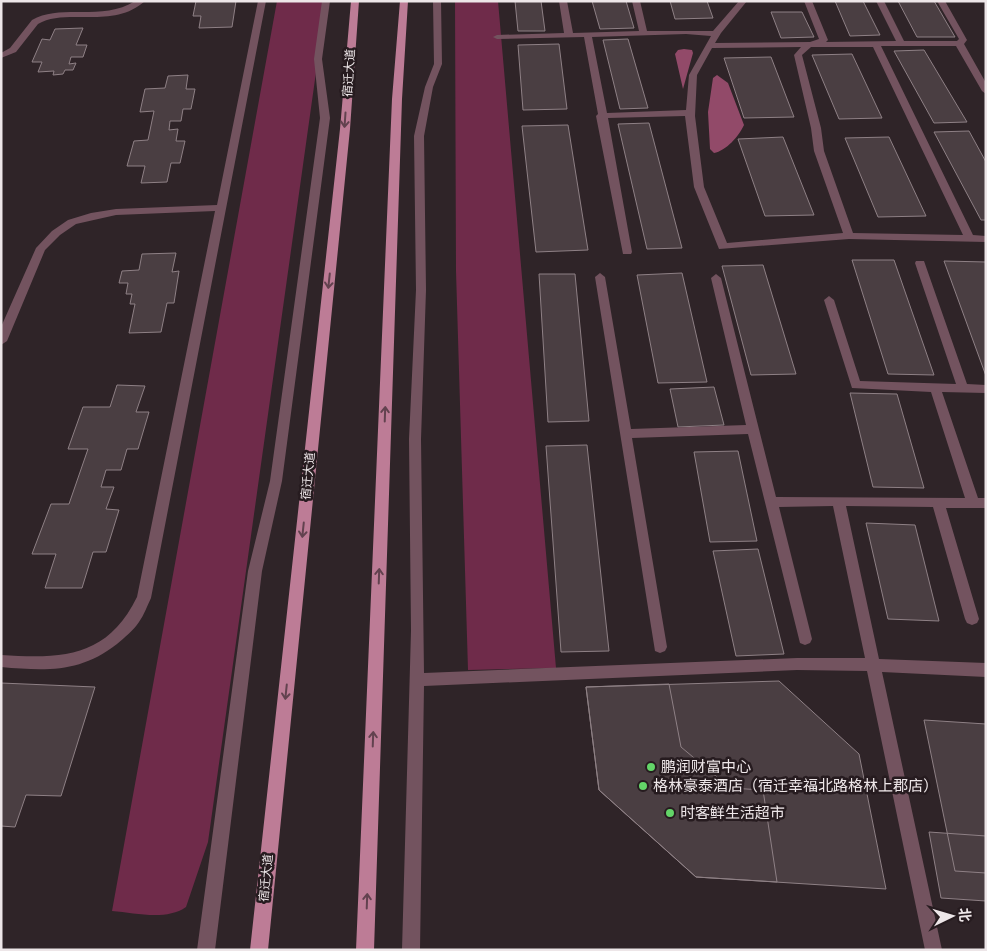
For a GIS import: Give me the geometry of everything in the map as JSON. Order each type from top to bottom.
[{"type":"main road","name":"宿迁大道","points":[[259,950],[345,129],[355,1]]},
{"type":"main road","points":[[366,950],[397,99],[404,1]]},
{"type":"lane","points":[[1,56],[13,50],[35,22],[40,19],[56,16],[106,15],[130,8],[141,1]]},
{"type":"lane","points":[[1,661],[42,664],[79,659],[95,651],[117,635],[133,619],[144,598],[262,1]]},
{"type":"lane","points":[[206,950],[255,571],[276,481],[324,126],[325,118],[318,59],[326,1]]},
{"type":"lane","points":[[411,950],[418,631],[415,439],[421,290],[419,136],[429,88],[438,64],[437,1]]},
{"type":"lane","points":[[563,1],[569,35]]},
{"type":"lane","points":[[636,1],[644,33]]},
{"type":"lane","points":[[743,1],[729,12],[693,75],[690,113],[699,187],[723,247],[849,236],[986,239]]},
{"type":"lane","points":[[808,1],[824,40],[807,46],[798,55],[816,128],[819,151],[849,236]]},
{"type":"lane","points":[[880,1],[901,44]]},
{"type":"lane","points":[[709,46],[959,43],[963,40],[941,1]]},
{"type":"lane","points":[[497,37],[644,33],[716,34]]},
{"type":"lane","points":[[588,35],[601,116],[627,252]]},
{"type":"lane","points":[[959,43],[986,91]]},
{"type":"lane","points":[[876,44],[970,239]]},
{"type":"lane","points":[[601,116],[690,113]]},
{"type":"lane","points":[[1,341],[32,264],[41,248],[56,233],[72,222],[91,216],[116,212],[221,208]]},
{"type":"lane","points":[[920,263],[963,388]]},
{"type":"lane","points":[[600,277],[660,647]]},
{"type":"lane","points":[[716,278],[805,639]]},
{"type":"lane","points":[[829,300],[856,385],[986,389]]},
{"type":"lane","points":[[771,502],[979,503],[935,387]]},
{"type":"lane","points":[[625,434],[753,429]]},
{"type":"lane","points":[[838,501],[934,950]]},
{"type":"lane","points":[[938,503],[972,619]]},
{"type":"lane","points":[[417,680],[797,664],[986,670]]},
{"type":"shaded area","points":[[277,1],[326,1],[208,842],[186,907],[169,914],[160,915],[112,911]]},
{"type":"shaded area","points":[[455,1],[498,1],[556,668],[468,670],[456,271]]},
{"type":"shaded area","points":[[678,50],[692,50],[693,53],[683,89],[675,54]]},
{"type":"shaded area","points":[[717,75],[728,83],[744,125],[732,142],[719,152],[714,153],[710,149],[708,112],[713,78]]},
{"type":"building","points":[[196,1],[236,1],[232,27],[199,28],[201,16],[193,16]]},
{"type":"building","points":[[515,1],[541,1],[545,31],[518,31]]},
{"type":"building","points":[[592,1],[626,1],[634,28],[600,29]]},
{"type":"building","points":[[670,1],[707,1],[713,18],[675,19]]},
{"type":"building","points":[[835,1],[863,1],[880,35],[850,36]]},
{"type":"building","points":[[898,1],[934,1],[955,37],[917,37]]},
{"type":"building","points":[[771,12],[802,12],[814,37],[781,38]]},
{"type":"building","points":[[83,28],[76,45],[87,45],[83,57],[71,57],[69,64],[76,63],[73,70],[65,70],[63,74],[53,75],[54,71],[38,72],[42,62],[32,62],[42,39],[50,40],[55,29]]},
{"type":"building","points":[[628,39],[648,108],[620,109],[603,40]]},
{"type":"building","points":[[559,44],[567,109],[523,110],[518,45]]},
{"type":"building","points":[[924,50],[967,122],[934,123],[894,51]]},
{"type":"building","points":[[852,54],[882,118],[839,119],[812,55]]},
{"type":"building","points":[[771,57],[794,117],[744,118],[724,58]]},
{"type":"building","points":[[188,75],[186,89],[195,89],[191,109],[183,109],[181,121],[170,121],[169,130],[178,129],[176,141],[185,141],[180,163],[171,163],[167,182],[141,183],[145,166],[127,166],[134,141],[148,140],[154,111],[140,112],[145,89],[165,88],[168,76]]},
{"type":"building","points":[[649,123],[682,248],[647,249],[618,124]]},
{"type":"building","points":[[568,125],[588,250],[536,252],[522,126]]},
{"type":"building","points":[[969,131],[986,162],[986,220],[981,220],[934,132]]},
{"type":"building","points":[[783,137],[814,215],[765,216],[738,139]]},
{"type":"building","points":[[889,137],[926,216],[878,217],[845,138]]},
{"type":"building","points":[[176,253],[172,272],[179,271],[174,303],[167,303],[161,332],[129,333],[135,304],[130,304],[132,294],[126,294],[128,283],[119,283],[122,271],[139,270],[142,254]]},
{"type":"building","points":[[852,260],[894,260],[934,375],[888,374]]},
{"type":"building","points":[[944,261],[986,262],[986,376]]},
{"type":"building","points":[[763,265],[796,374],[751,375],[722,266]]},
{"type":"building","points":[[682,273],[707,382],[658,383],[637,275]]},
{"type":"building","points":[[539,274],[575,274],[589,421],[548,422]]},
{"type":"building","points":[[117,385],[145,386],[136,412],[149,412],[138,449],[127,449],[121,470],[106,470],[101,487],[114,487],[106,509],[119,510],[106,552],[93,552],[82,588],[45,588],[56,554],[32,554],[51,504],[69,504],[88,449],[68,449],[83,407],[110,407]]},
{"type":"building","points":[[714,387],[724,425],[678,427],[670,389]]},
{"type":"building","points":[[850,393],[897,394],[924,488],[873,487]]},
{"type":"building","points":[[587,445],[609,651],[561,652],[546,446]]},
{"type":"building","points":[[738,451],[757,541],[710,542],[694,452]]},
{"type":"building","points":[[866,523],[915,525],[939,621],[888,619]]},
{"type":"building","points":[[758,549],[784,654],[736,656],[713,551]]},
{"type":"building","points":[[779,681],[859,754],[886,889],[696,877],[599,790],[586,687]]},
{"type":"building","points":[[1,683],[95,687],[61,796],[26,795],[15,827],[1,826]]},
{"type":"building","name":"鹏润财富中心","points":[[669,684],[681,747],[730,788],[763,790],[777,882],[696,877],[599,790],[586,687]]},
{"type":"building","points":[[924,720],[986,724],[986,873],[955,871]]},
{"type":"building","points":[[929,832],[986,836],[986,901],[941,898]]},
{"type":"place","name":"鹏润财富中心","points":[[651,767]]},
{"type":"place","name":"格林豪泰酒店（宿迁幸福北路格林上郡店）","points":[[643,786]]},
{"type":"place","name":"时客鲜生活超市","points":[[670,813]]}]
